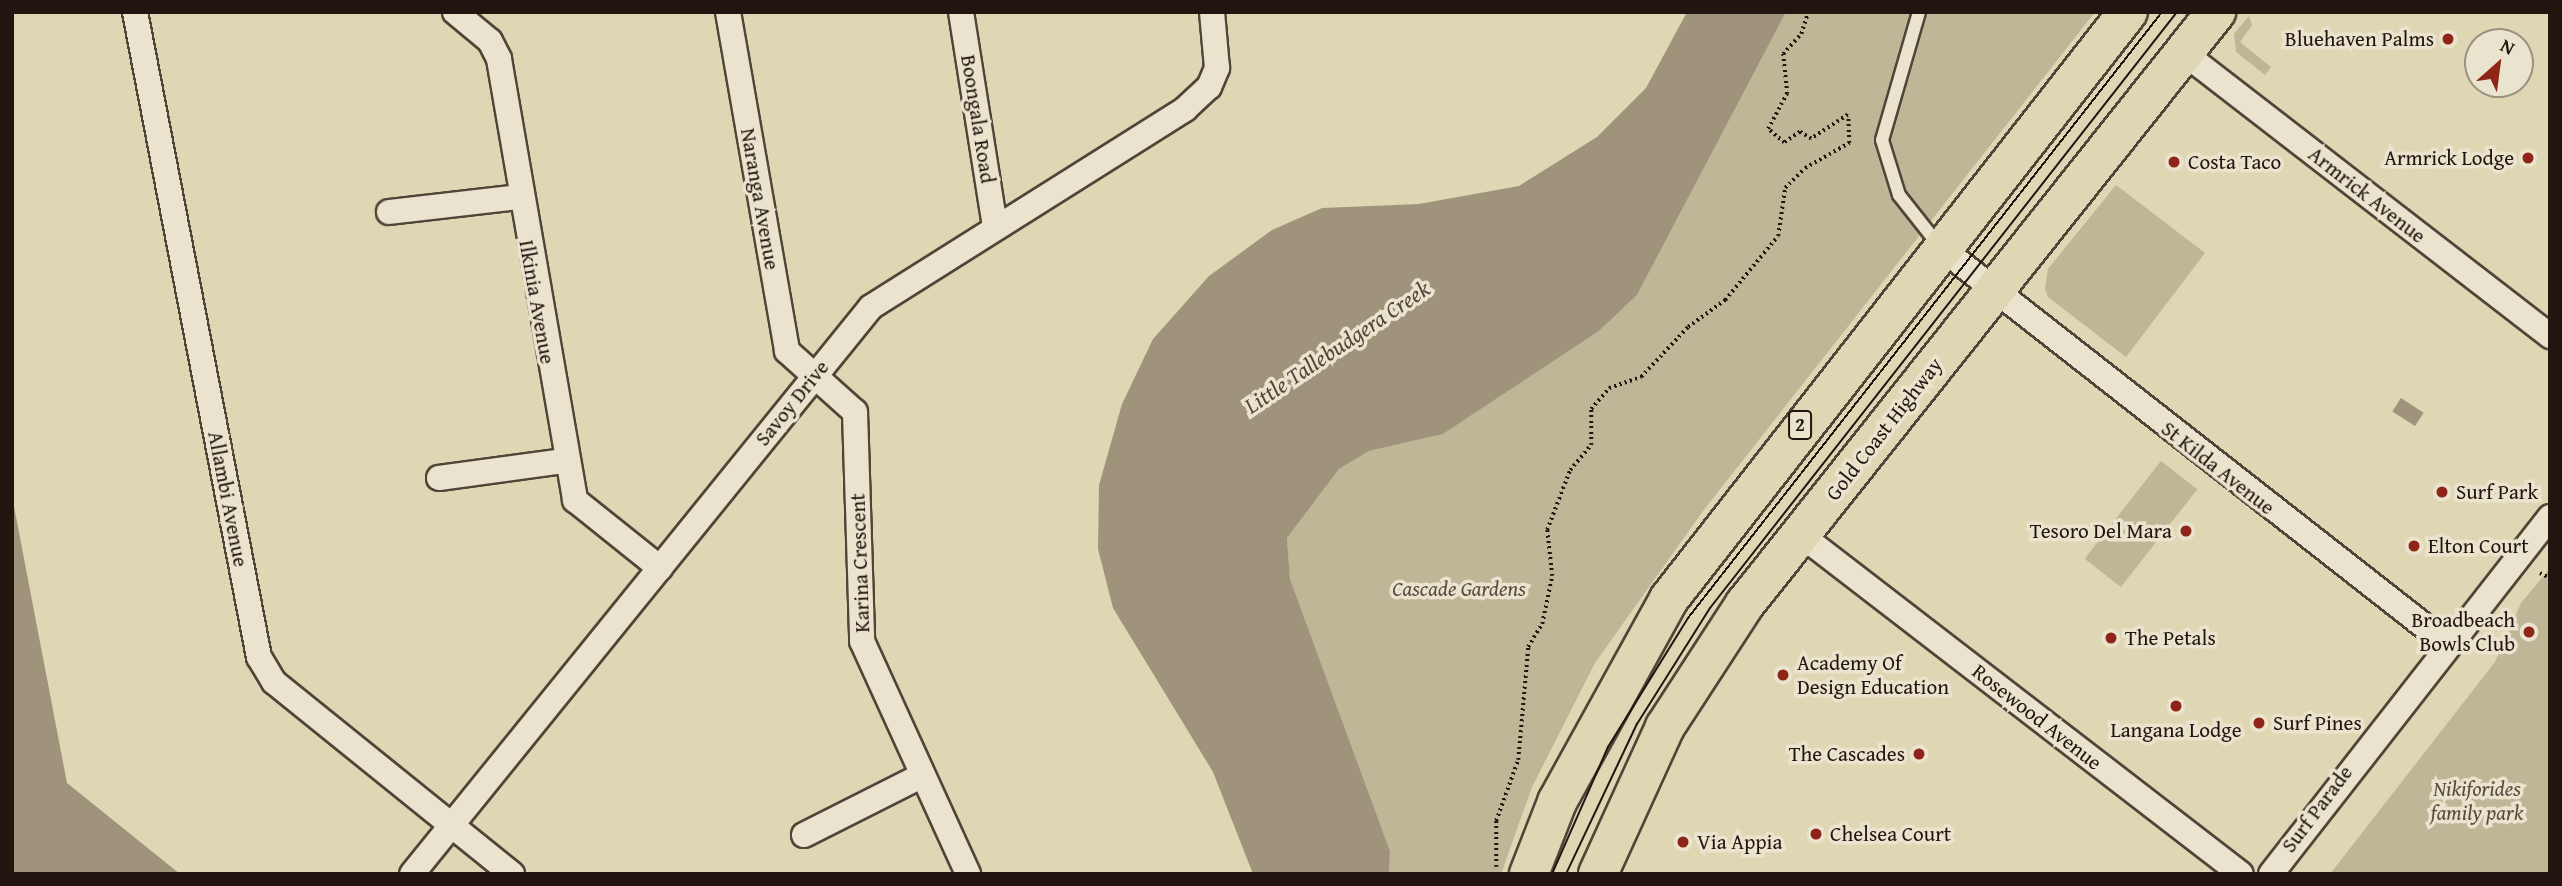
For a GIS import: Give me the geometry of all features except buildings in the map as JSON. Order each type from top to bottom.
[{"type":"highway","name":"2","points":[[1513,870],[1669,598],[1940,247],[2128,12]]},
{"type":"highway","name":"Gold Coast Highway","points":[[1598,874],[1644,765],[1690,683],[1801,535],[1992,291],[2216,12]]},
{"type":"street","name":"Allambi Avenue","points":[[135,12],[259,657],[274,682],[512,874]]},
{"type":"street","name":"Ilkinia Avenue","points":[[455,12],[490,41],[499,59],[563,461],[575,500],[660,568]]},
{"type":"street","name":"Naranga Avenue","points":[[728,12],[787,351],[814,374]]},
{"type":"street","name":"Boongala Road","points":[[961,12],[995,227]]},
{"type":"street","name":"Savoy Drive","points":[[412,874],[814,374],[871,307],[1185,109],[1209,87],[1217,68],[1212,12]]},
{"type":"street","name":"Armrick Avenue","points":[[2184,53],[2550,336]]},
{"type":"street","points":[[389,212],[519,197]]},
{"type":"street","name":"St Kilda Avenue","points":[[1940,247],[1992,291],[2446,643]]},
{"type":"street","name":"Karina Crescent","points":[[814,374],[855,412],[862,641],[921,776],[968,874]]},
{"type":"street","points":[[439,478],[563,461]]},
{"type":"street","name":"Surf Parade","points":[[2271,874],[2446,643],[2550,517]]},
{"type":"street","name":"Rosewood Avenue","points":[[1801,535],[2241,874]]},
{"type":"street","points":[[804,835],[921,776]]},
{"type":"lane","points":[[1919,12],[1882,140],[1899,195],[1940,247]]},
{"type":"path","points":[[1513,870],[1496,821],[1518,760],[1528,647],[1542,624],[1552,576],[1547,530],[1570,470],[1591,445],[1591,409],[1609,388],[1641,377],[1688,327],[1725,300],[1778,236],[1785,188],[1805,167],[1849,143],[1848,115],[1811,139],[1800,132],[1784,143],[1768,129],[1787,94],[1783,54],[1801,34],[1808,12]]},
{"type":"path","points":[[2539,573],[2550,578]]},
{"type":"green space","name":"Cascade Gardens","points":[[1786,12],[2095,12],[1703,511],[1595,663],[1532,787],[1501,874],[1389,874],[1390,851],[1290,579],[1287,538],[1339,469],[1369,451],[1443,434],[1599,331],[1637,295]]},
{"type":"green space","points":[[2249,16],[2252,25],[2240,42],[2271,67],[2265,75],[2236,52],[2234,34]]},
{"type":"green space","points":[[2116,185],[2205,253],[2126,357],[2048,297],[2045,288],[2048,269]]},
{"type":"green space","points":[[2161,461],[2197,489],[2121,587],[2085,559]]},
{"type":"green space","name":"Nikiforides family park","points":[[2550,568],[2550,874],[2330,874],[2495,662],[2521,603]]},
{"type":"water","name":"Little Tallebudgera Creek","points":[[1687,12],[1786,12],[1637,295],[1599,331],[1443,434],[1369,451],[1339,469],[1287,538],[1290,579],[1390,851],[1389,874],[1253,874],[1213,772],[1113,608],[1098,549],[1099,485],[1122,404],[1153,339],[1209,276],[1272,230],[1322,208],[1419,204],[1519,186],[1597,137],[1646,88]]},
{"type":"water","points":[[2401,398],[2424,413],[2415,426],[2392,411]]},
{"type":"water","points":[[12,496],[67,783],[180,874],[12,874]]},
{"type":"tram line","points":[[1552,874],[1608,747],[1688,618],[2162,12]]},
{"type":"tram line","points":[[1566,874],[1637,724],[1710,608],[2177,12]]},
{"type":"place","name":"Bluehaven Palms","points":[[2448,39]]},
{"type":"place","name":"Armrick Lodge","points":[[2528,158]]},
{"type":"place","name":"Costa Taco","points":[[2174,162]]},
{"type":"place","name":"Surf Park","points":[[2442,492]]},
{"type":"place","name":"Tesoro Del Mara","points":[[2186,531]]},
{"type":"place","name":"Elton Court","points":[[2414,546]]},
{"type":"place","name":"Broadbeach Bowls Club","points":[[2529,632]]},
{"type":"place","name":"The Petals","points":[[2111,638]]},
{"type":"place","name":"Academy Of Design Education","points":[[1783,675]]},
{"type":"place","name":"Langana Lodge","points":[[2176,706]]},
{"type":"place","name":"Surf Pines","points":[[2259,723]]},
{"type":"place","name":"The Cascades","points":[[1919,754]]},
{"type":"place","name":"Chelsea Court","points":[[1816,834]]},
{"type":"place","name":"Via Appia","points":[[1683,842]]}]
